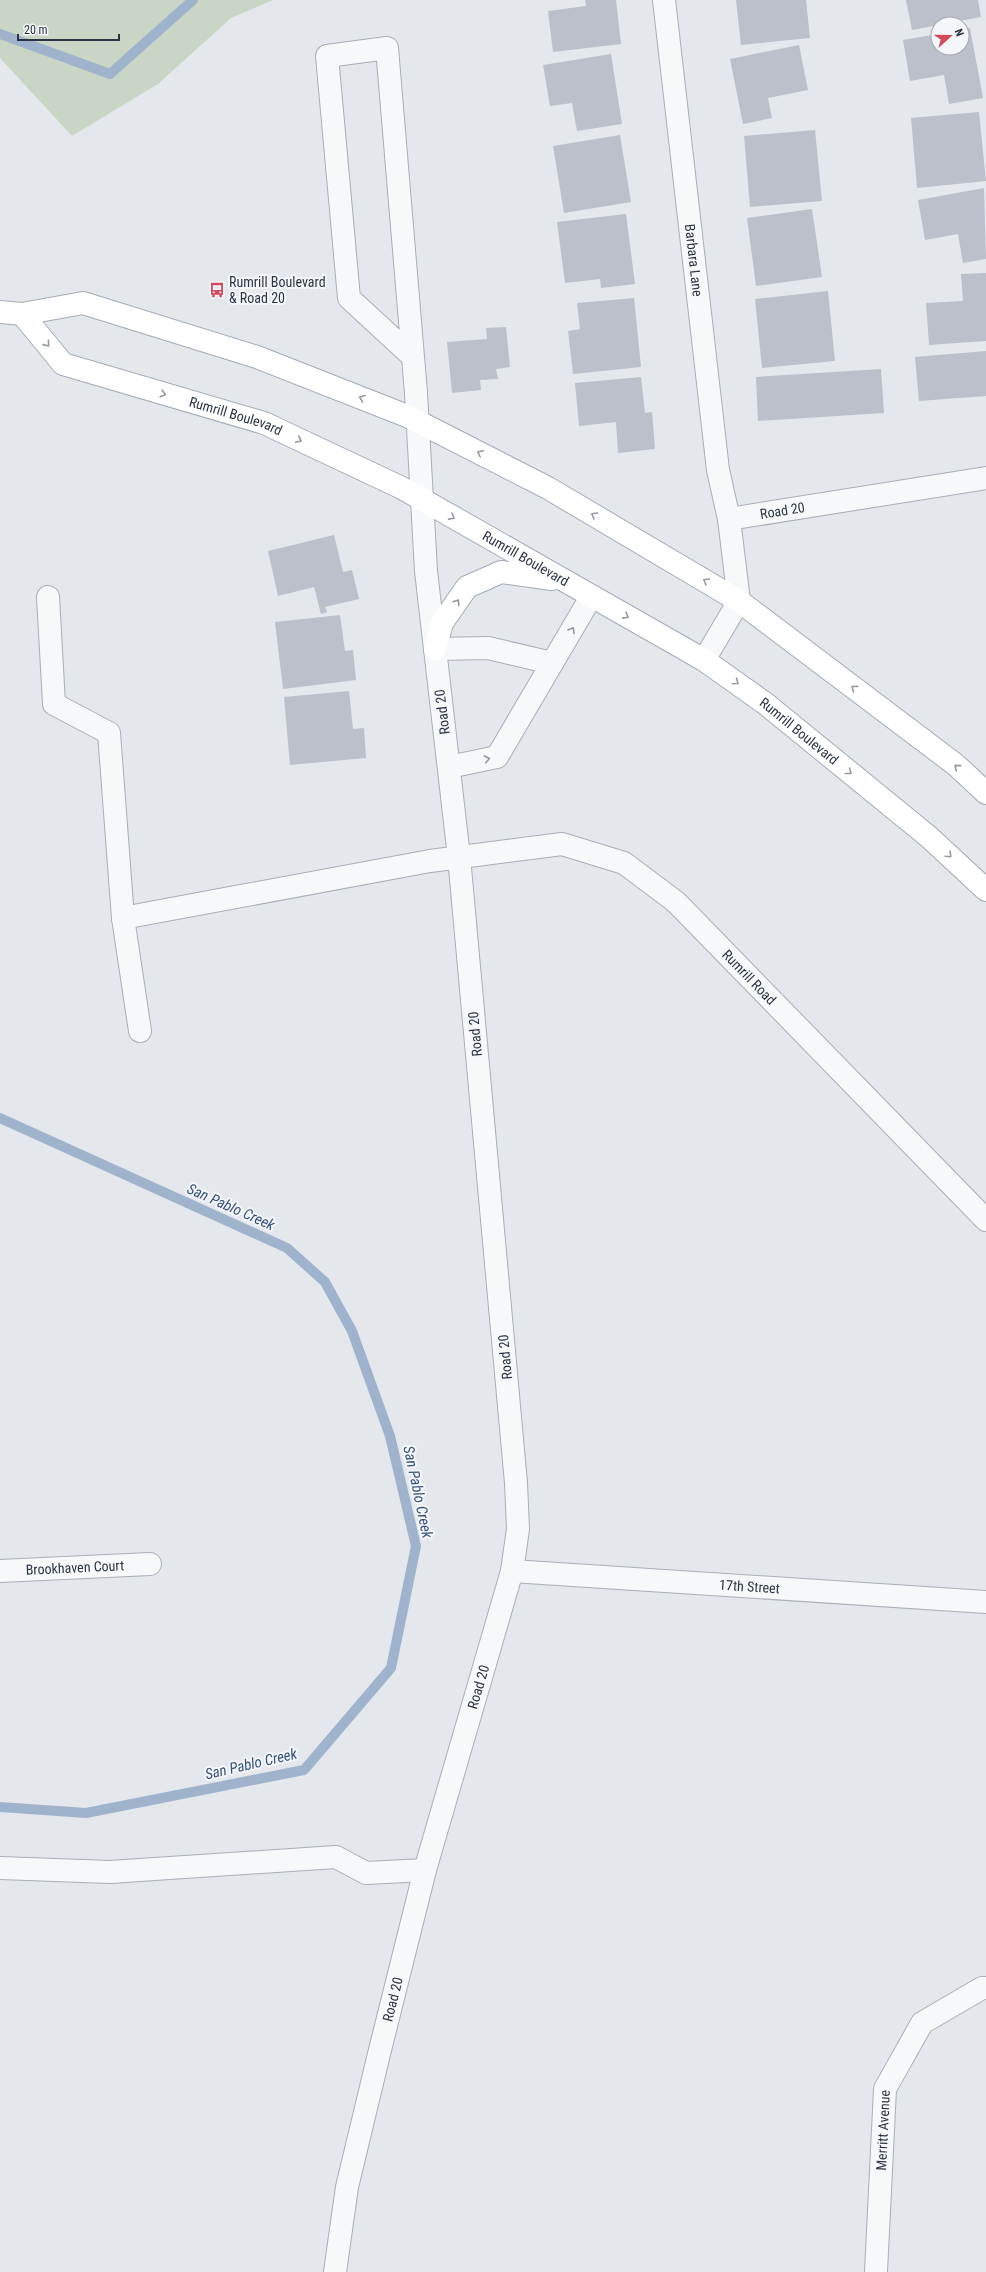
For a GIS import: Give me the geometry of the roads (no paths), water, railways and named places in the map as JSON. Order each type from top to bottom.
[{"type":"main road","points":[[0,312],[22,314],[83,303],[258,357],[418,422],[548,488],[739,601],[956,765],[986,793]]},
{"type":"main road","name":"Rumrill Boulevard","points":[[22,314],[63,364],[264,423],[402,488],[704,660],[785,719],[929,837],[986,890]]},
{"type":"main road","points":[[435,649],[442,624],[467,587],[501,572],[537,575],[567,582]]},
{"type":"street","name":"Barbara Lane","points":[[664,0],[718,470],[729,519]]},
{"type":"street","name":"Road 20","points":[[335,2272],[347,2187],[425,1870],[512,1571],[518,1529],[516,1483],[459,857],[426,571],[418,422],[413,357],[387,48],[327,56],[348,298],[413,357]]},
{"type":"street","name":"Road 20","points":[[729,519],[986,478]]},
{"type":"street","points":[[704,660],[739,601],[729,519]]},
{"type":"street","points":[[48,597],[54,704],[108,732],[123,918],[140,1031]]},
{"type":"street","points":[[448,767],[497,757],[591,597]]},
{"type":"street","points":[[435,649],[488,648],[552,663]]},
{"type":"street","name":"Rumrill Road","points":[[123,918],[459,857],[562,844],[624,863],[676,902],[986,1220]]},
{"type":"street","name":"Brookhaven Court","points":[[0,1571],[150,1564]]},
{"type":"street","name":"17th Street","points":[[512,1571],[986,1602]]},
{"type":"street","points":[[0,1868],[110,1872],[336,1857],[366,1874],[425,1870]]},
{"type":"street","name":"Merritt Avenue","points":[[876,2272],[885,2089],[922,2023],[982,1988],[986,1988]]},
{"type":"waterway","name":"San Pablo Creek","points":[[0,34],[110,74],[193,0]]},
{"type":"waterway","name":"San Pablo Creek","points":[[0,1118],[287,1248],[325,1282],[352,1331],[390,1436],[416,1546],[391,1668],[304,1770],[86,1813],[0,1807]]},
{"type":"place","name":"Rumrill Boulevard & Road 20","points":[[217,290]]}]
